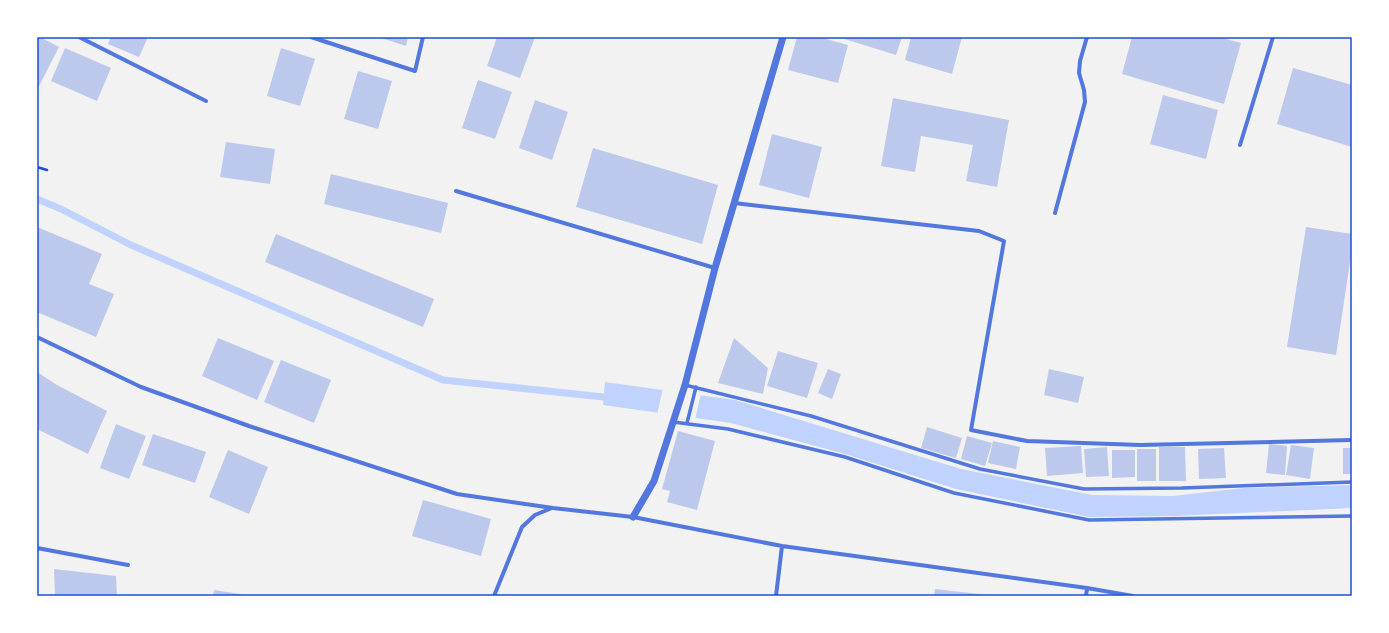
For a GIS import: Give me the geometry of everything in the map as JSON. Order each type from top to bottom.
[{"type":"street","points":[[79,37],[206,101]]},
{"type":"street","points":[[311,37],[415,71],[423,37]]},
{"type":"street","points":[[633,517],[654,481],[685,385],[715,268],[783,37]]},
{"type":"street","points":[[1055,213],[1085,102],[1084,90],[1079,73],[1080,61],[1087,37]]},
{"type":"street","points":[[1240,145],[1273,37]]},
{"type":"street","points":[[456,191],[715,268]]},
{"type":"street","points":[[734,203],[979,231],[1004,241],[971,430],[1027,441],[1132,444],[1352,440]]},
{"type":"street","points":[[37,337],[141,387],[249,426],[457,494],[553,508],[633,517],[782,546],[1087,588],[1133,596]]},
{"type":"street","points":[[685,385],[811,416],[980,469],[1084,489],[1182,488],[1352,482]]},
{"type":"street","points":[[687,423],[696,387]]},
{"type":"street","points":[[672,422],[728,429],[845,457],[954,493],[1089,520],[1352,516]]},
{"type":"street","points":[[494,596],[522,527],[535,516],[553,508]]},
{"type":"street","points":[[776,596],[782,546]]},
{"type":"street","points":[[37,548],[128,565]]},
{"type":"street","points":[[1086,596],[1087,588]]},
{"type":"path","points":[[37,167],[47,170]]},
{"type":"water","points":[[605,382],[735,400],[961,469],[1092,495],[1173,496],[1244,488],[1352,485],[1352,508],[1174,516],[1089,517],[956,489],[845,454],[731,423],[603,405]]},
{"type":"pier","points":[[663,388],[701,393],[695,420],[657,415]]},
{"type":"building","points":[[37,37],[40,37],[59,47],[37,90]]},
{"type":"building","points":[[111,37],[148,37],[139,57],[108,44]]},
{"type":"building","points":[[378,37],[408,37],[406,46]]},
{"type":"building","points":[[497,37],[535,37],[520,78],[487,66]]},
{"type":"building","points":[[797,37],[819,37],[848,45],[838,83],[788,70]]},
{"type":"building","points":[[838,37],[902,37],[896,55]]},
{"type":"building","points":[[911,37],[962,37],[952,74],[905,60]]},
{"type":"building","points":[[1132,37],[1219,37],[1241,43],[1224,104],[1122,74]]},
{"type":"building","points":[[65,48],[111,68],[97,101],[51,81]]},
{"type":"building","points":[[281,48],[315,59],[300,106],[267,96]]},
{"type":"building","points":[[1293,68],[1352,85],[1352,147],[1277,124]]},
{"type":"building","points":[[358,71],[392,81],[378,129],[344,119]]},
{"type":"building","points":[[478,80],[512,92],[495,139],[462,128]]},
{"type":"building","points":[[1163,95],[1218,110],[1206,159],[1150,144]]},
{"type":"building","points":[[893,98],[1009,120],[997,187],[966,181],[973,145],[921,136],[915,172],[881,166]]},
{"type":"building","points":[[535,100],[568,112],[552,160],[519,148]]},
{"type":"building","points":[[772,134],[822,147],[809,198],[759,185]]},
{"type":"building","points":[[226,142],[275,149],[270,184],[220,177]]},
{"type":"building","points":[[593,148],[718,185],[702,244],[576,207]]},
{"type":"building","points":[[331,174],[448,203],[441,233],[324,204]]},
{"type":"building","points":[[37,227],[102,254],[89,284],[114,294],[96,337],[37,312]]},
{"type":"building","points":[[1306,227],[1352,234],[1352,249],[1336,355],[1287,347]]},
{"type":"building","points":[[276,234],[434,299],[423,327],[265,262]]},
{"type":"building","points":[[218,338],[274,361],[257,400],[202,376]]},
{"type":"building","points":[[734,338],[768,368],[763,394],[718,383]]},
{"type":"building","points":[[778,351],[818,363],[807,398],[767,386]]},
{"type":"building","points":[[281,360],[331,380],[314,423],[264,402]]},
{"type":"building","points":[[828,369],[841,374],[832,399],[818,393]]},
{"type":"building","points":[[1049,369],[1084,377],[1078,403],[1044,395]]},
{"type":"building","points":[[37,372],[57,385],[107,411],[88,454],[37,429]]},
{"type":"building","points":[[116,424],[146,436],[129,479],[100,468]]},
{"type":"building","points":[[927,427],[962,438],[956,458],[921,448]]},
{"type":"building","points":[[678,431],[715,441],[697,510],[667,502],[670,491],[662,489]]},
{"type":"building","points":[[153,434],[206,452],[195,483],[142,465]]},
{"type":"building","points":[[967,436],[992,443],[985,466],[961,459]]},
{"type":"building","points":[[993,441],[1020,447],[1016,469],[988,463]]},
{"type":"building","points":[[1269,444],[1287,446],[1285,475],[1266,473]]},
{"type":"building","points":[[1291,445],[1314,448],[1310,479],[1286,475]]},
{"type":"building","points":[[1081,446],[1083,473],[1047,476],[1045,448]]},
{"type":"building","points":[[1107,447],[1109,476],[1086,477],[1084,449]]},
{"type":"building","points":[[1159,447],[1185,447],[1186,481],[1159,481]]},
{"type":"building","points":[[1224,448],[1226,478],[1199,479],[1198,449]]},
{"type":"building","points":[[1343,448],[1352,448],[1352,474],[1343,474]]},
{"type":"building","points":[[1137,449],[1156,449],[1156,481],[1137,481]]},
{"type":"building","points":[[228,450],[268,467],[249,514],[209,497]]},
{"type":"building","points":[[1112,450],[1135,450],[1135,477],[1112,478]]},
{"type":"building","points":[[423,500],[491,519],[481,556],[412,536]]},
{"type":"building","points":[[54,569],[116,576],[117,596],[55,596]]},
{"type":"building","points":[[935,589],[988,595],[988,596],[934,596]]},
{"type":"building","points":[[214,590],[246,595],[246,596],[213,596]]},
{"type":"waterway","points":[[37,199],[61,209],[131,245],[443,380],[613,398]]}]
